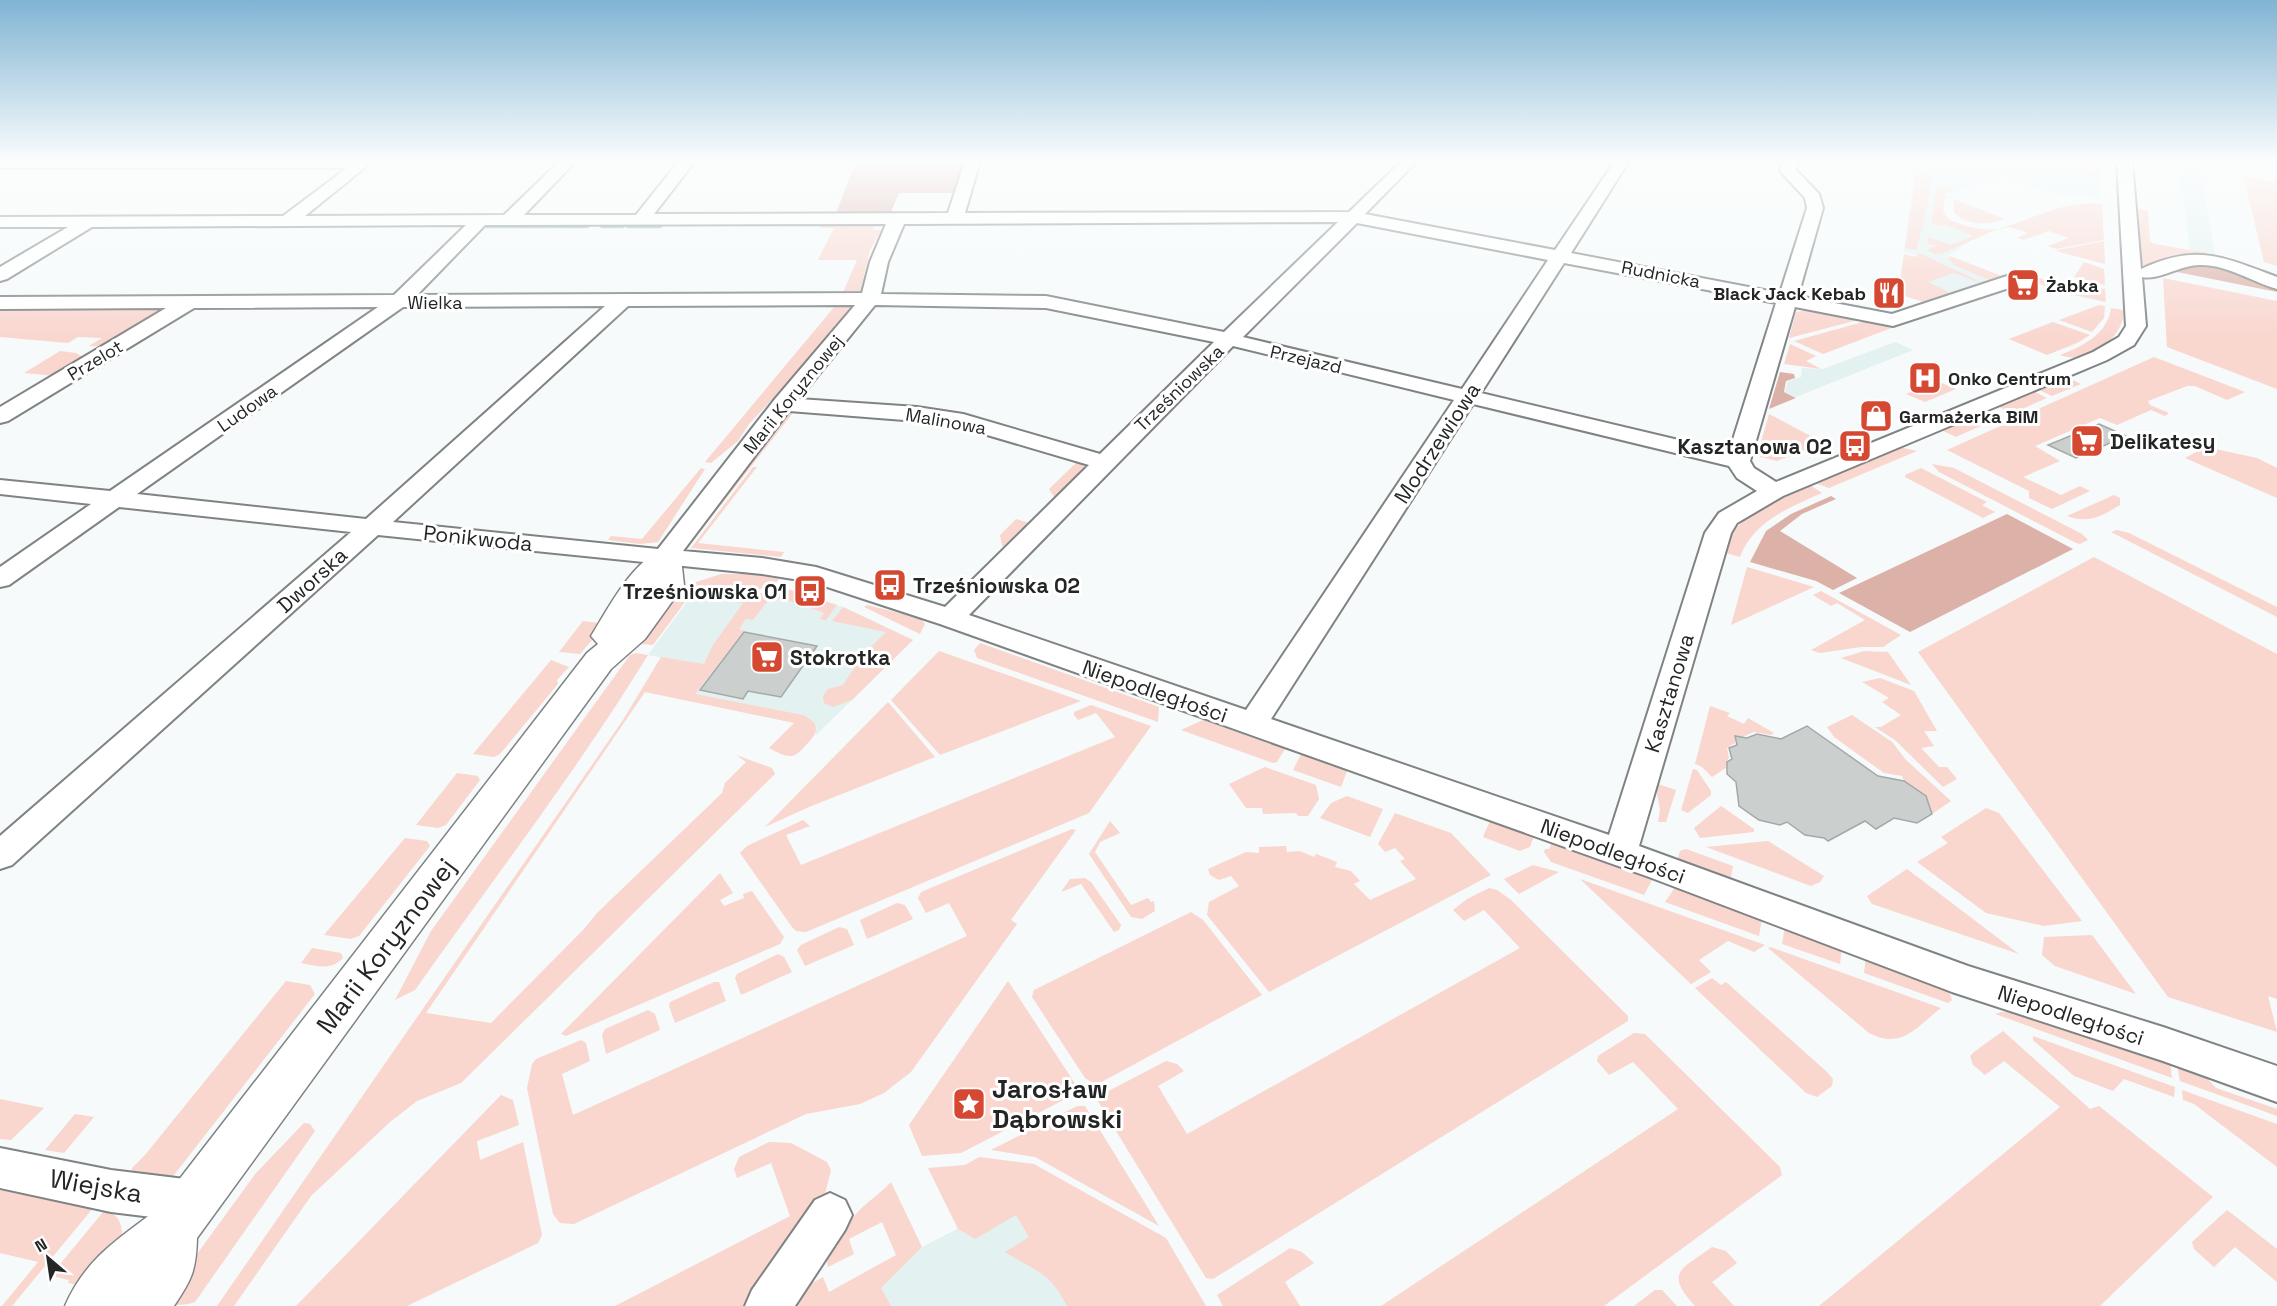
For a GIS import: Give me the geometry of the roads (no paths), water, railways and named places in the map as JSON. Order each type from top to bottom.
[{"type":"street","name":"Rudnicka","points":[[0,222],[99,222]]},
{"type":"street","points":[[0,275],[88,222]]},
{"type":"street","name":"Ludowa","points":[[0,579],[398,302],[479,222]]},
{"type":"street","name":"Marii Koryznowej","points":[[92,1306],[120,1269],[183,1215],[599,661],[634,632],[669,585],[666,558],[672,547],[783,404],[870,299],[879,262],[896,222]]},
{"type":"street","name":"Trześniowska","points":[[950,618],[1104,462],[1348,222]]},
{"type":"street","name":"Rudnicka","points":[[1380,222],[1893,320],[2020,278]]},
{"type":"street","name":"Modrzewiowa","points":[[1252,725],[1582,222]]},
{"type":"street","points":[[1811,222],[1738,461],[1745,473],[1774,491],[2100,356],[2127,341],[2136,326],[2129,222]]},
{"type":"street","points":[[2148,273],[2163,266],[2211,260],[2277,283]]},
{"type":"street","name":"Przejazd","points":[[870,299],[1057,303],[1228,340],[1738,461]]},
{"type":"street","name":"Wielka","points":[[0,303],[870,299]]},
{"type":"street","name":"Dworska","points":[[0,856],[373,526],[622,301]]},
{"type":"street","name":"Przelot","points":[[0,416],[189,302]]},
{"type":"street","name":"Malinowa","points":[[783,404],[917,414],[963,421],[1104,462]]},
{"type":"street","name":"Ponikwoda","points":[[0,487],[666,558],[762,566],[816,575],[950,618]]},
{"type":"street","name":"Kasztanowa","points":[[1620,853],[1718,533],[1728,518],[1774,491]]},
{"type":"street","name":"Niepodległości","points":[[950,618],[1620,853],[1965,981],[2163,1044],[2277,1084]]},
{"type":"street","name":"Wiejska","points":[[0,1168],[111,1191],[183,1215]]},
{"type":"street","points":[[142,1306],[170,1266],[183,1215]]},
{"type":"street","points":[[768,1306],[830,1215]]},
{"type":"waterway","points":[[487,226],[587,226]]},
{"type":"waterway","points":[[602,226],[623,226]]},
{"type":"waterway","points":[[628,226],[660,226]]},
{"type":"place","name":"Żabka","points":[[2023,285]]},
{"type":"place","name":"Black Jack Kebab","points":[[1889,293]]},
{"type":"place","name":"Onko Centrum","points":[[1925,378]]},
{"type":"place","name":"Garmażerka BiM","points":[[1876,416]]},
{"type":"place","name":"Delikatesy","points":[[2087,441]]},
{"type":"place","name":"Kasztanowa 02","points":[[1855,446]]},
{"type":"place","name":"Trześniowska 02","points":[[890,585]]},
{"type":"place","name":"Trześniowska 01","points":[[810,591]]},
{"type":"place","name":"Stokrotka","points":[[767,657]]},
{"type":"place","name":"Jarosław Dąbrowski","points":[[969,1104]]}]
